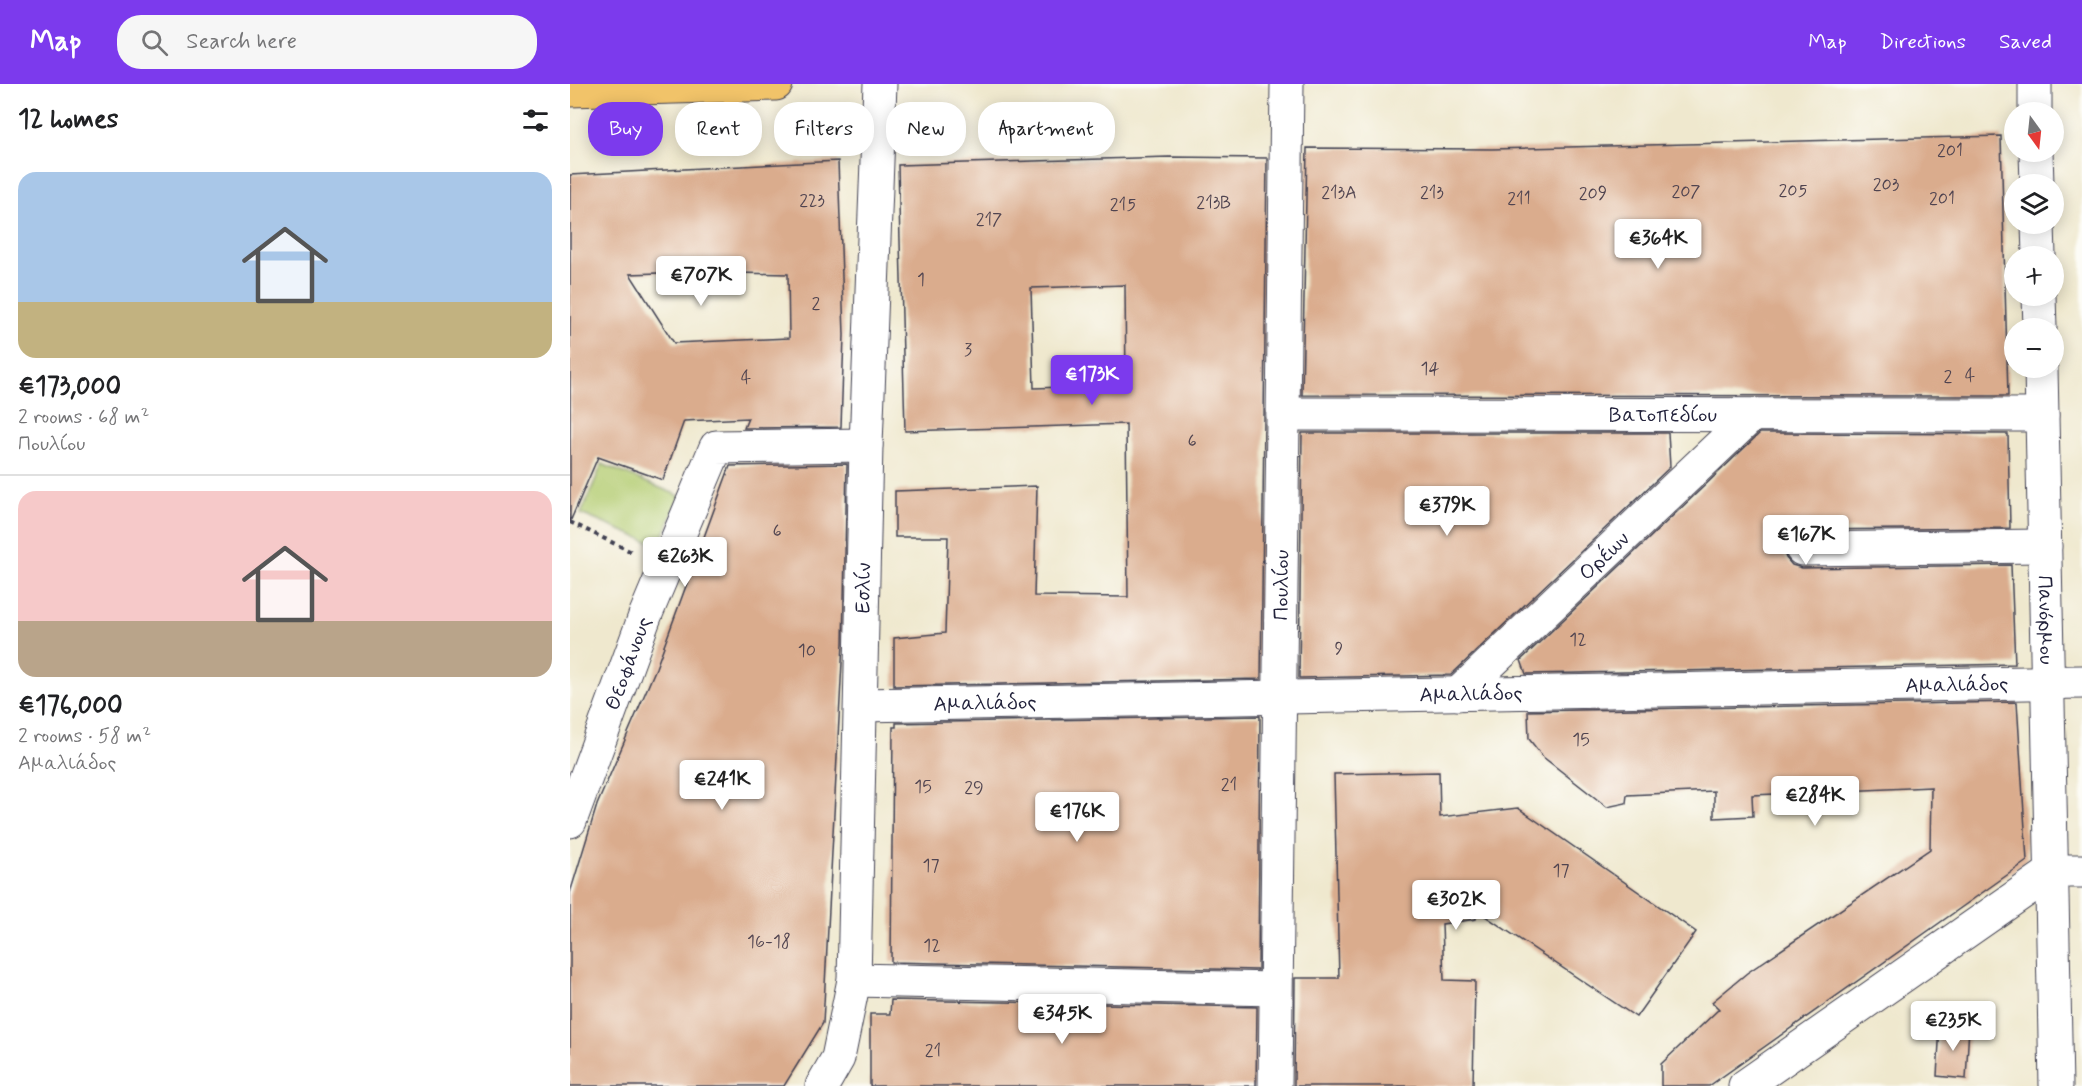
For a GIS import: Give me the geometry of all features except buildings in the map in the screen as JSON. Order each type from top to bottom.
[{"type":"main road","points":[[570,90],[776,84]]},
{"type":"street","name":"Εσλίν","points":[[822,1086],[838,1058],[854,980],[866,445],[879,84]]},
{"type":"street","name":"Πουλίου","points":[[1275,1086],[1287,84]]},
{"type":"street","points":[[2035,84],[2035,102]]},
{"type":"street","name":"Πανόρμου","points":[[2041,378],[2049,683],[2068,871],[2056,1086]]},
{"type":"street","name":"Βατοπεδίου","points":[[1282,414],[2042,416]]},
{"type":"street","name":"Ορέων","points":[[1458,694],[1751,417]]},
{"type":"street","name":"Θεοφάνους","points":[[570,821],[645,616],[716,447],[866,445]]},
{"type":"street","points":[[1802,549],[2045,546]]},
{"type":"street","name":"Αμαλιάδος","points":[[861,705],[2082,682]]},
{"type":"street","points":[[1745,1086],[2068,871]]},
{"type":"street","points":[[854,980],[1275,989]]},
{"type":"path","points":[[570,522],[641,555]]},
{"type":"green space","points":[[602,464],[680,496],[659,546],[581,514]]}]
